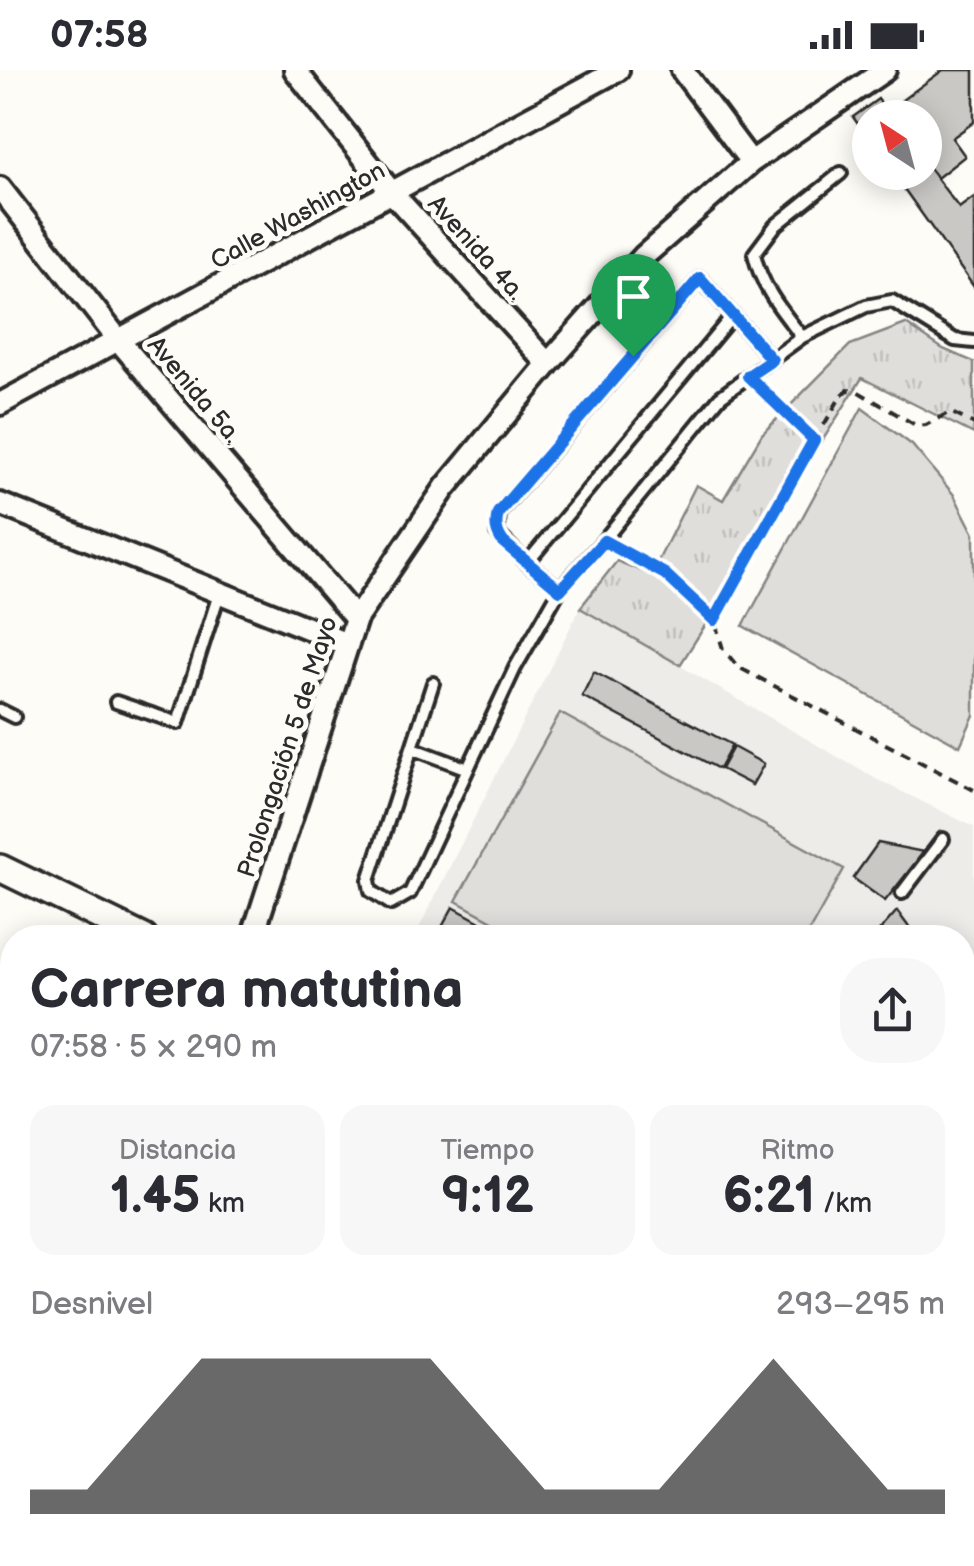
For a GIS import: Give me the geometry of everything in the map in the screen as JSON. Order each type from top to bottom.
[{"type":"street","name":"Avenida 4a.","points":[[295,70],[392,194],[548,364]]},
{"type":"street","name":"Calle Washington","points":[[0,404],[618,70]]},
{"type":"street","points":[[682,70],[752,162]]},
{"type":"street","name":"Prolongación 5 de Mayo","points":[[256,925],[356,619],[444,488],[644,256],[752,162],[885,70]]},
{"type":"street","name":"Avenida 5a.","points":[[0,188],[120,342],[356,619]]},
{"type":"street","points":[[0,504],[347,644]]},
{"type":"street","points":[[0,868],[117,925]]},
{"type":"lane","points":[[802,337],[770,296],[759,276],[754,254],[775,226],[841,173]]},
{"type":"lane","points":[[560,590],[497,533],[498,513],[700,278],[772,360]]},
{"type":"lane","points":[[433,683],[368,880],[371,891],[391,904],[410,893],[515,668],[560,590],[720,396],[802,337],[866,306],[892,302],[955,340],[974,342]]},
{"type":"lane","points":[[527,564],[733,316]]},
{"type":"lane","points":[[116,702],[178,724],[219,594]]},
{"type":"lane","points":[[0,710],[14,716]]},
{"type":"lane","points":[[412,748],[468,769]]},
{"type":"lane","points":[[902,892],[943,839]]},
{"type":"path","points":[[748,376],[814,440]]},
{"type":"path","points":[[714,620],[840,396],[848,390],[857,391],[908,423],[926,425],[950,412],[974,424]]},
{"type":"path","points":[[604,541],[665,574],[714,620],[723,649],[738,667],[974,790]]},
{"type":"shaded area","points":[[580,608],[876,779],[974,827],[974,925],[421,925]]},
{"type":"green space","points":[[906,324],[943,349],[974,362],[974,434],[862,378],[680,665],[580,608],[617,561],[651,575],[696,485],[723,500],[762,434],[850,345]]},
{"type":"green space","points":[[862,408],[912,445],[954,495],[974,534],[974,715],[960,746],[743,626]]},
{"type":"green space","points":[[560,713],[844,869],[813,925],[500,925],[456,901]]},
{"type":"building","points":[[943,70],[974,70],[974,122],[952,138],[965,156],[942,174],[942,100],[902,100]]},
{"type":"building","points":[[942,186],[959,208],[974,197],[974,287],[905,190],[942,190]]},
{"type":"building","points":[[594,672],[732,745],[719,769],[582,696]]},
{"type":"building","points":[[733,747],[764,764],[752,785],[721,769]]},
{"type":"building","points":[[878,843],[924,852],[885,901],[853,878]]},
{"type":"building","points":[[453,907],[486,925],[443,925]]},
{"type":"building","points":[[897,911],[907,925],[885,925]]},
{"type":"route","points":[[700,278],[772,360],[748,376],[814,440],[714,620],[665,574],[604,541],[560,590],[497,533],[498,513],[633,356],[700,278]]}]
